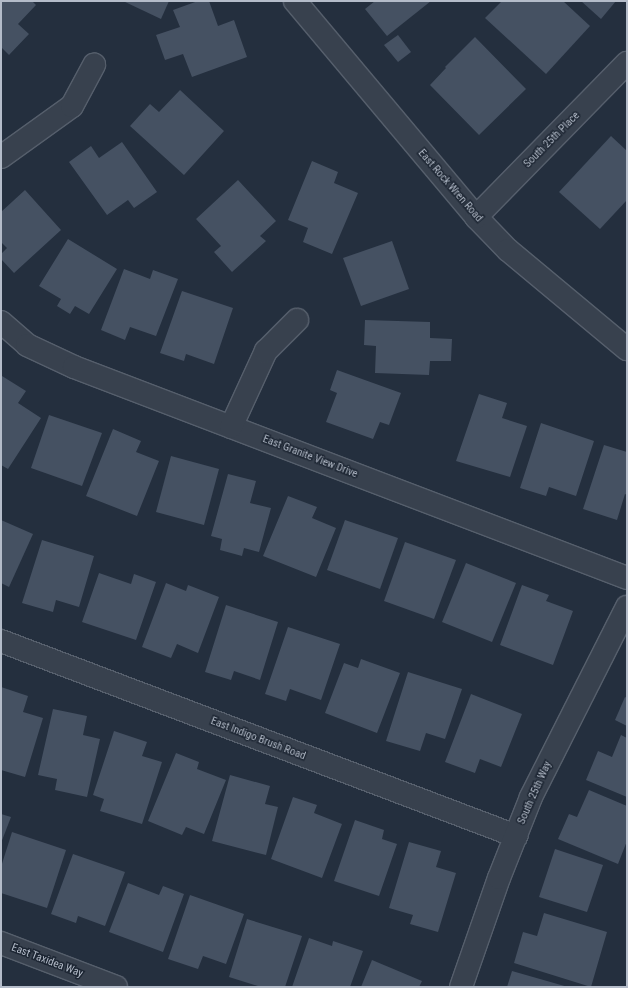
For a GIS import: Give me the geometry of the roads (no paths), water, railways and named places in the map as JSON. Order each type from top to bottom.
[{"type":"street","name":"East Rock Wren Road","points":[[295,1],[476,217],[508,250],[627,349]]},
{"type":"street","points":[[1,157],[72,106],[94,65]]},
{"type":"street","name":"South 25th Place","points":[[476,217],[624,72]]},
{"type":"street","points":[[231,427],[266,351],[297,320]]},
{"type":"street","name":"East Granite View Drive","points":[[1,322],[27,345],[74,368],[627,578]]},
{"type":"street","name":"South 25th Way","points":[[462,987],[499,878],[531,797],[627,607]]},
{"type":"street","name":"East Indigo Brush Road","points":[[1,641],[516,836]]},
{"type":"street","name":"East Taxidea Way","points":[[1,943],[116,987]]}]
